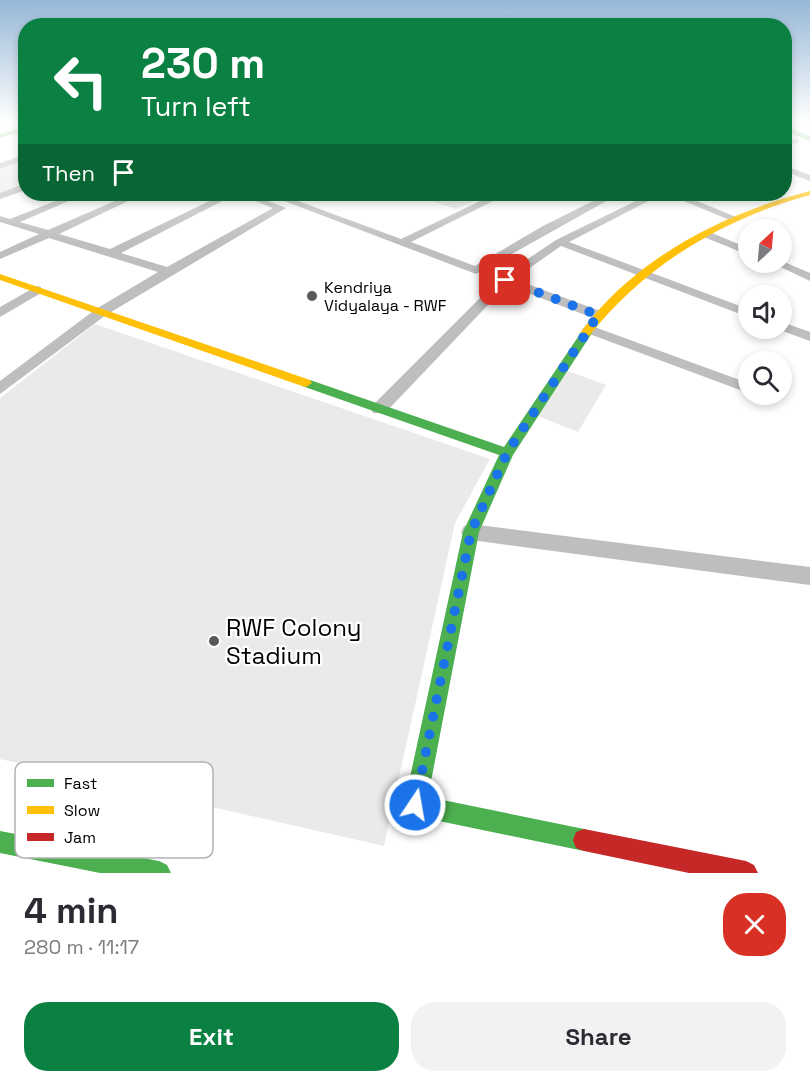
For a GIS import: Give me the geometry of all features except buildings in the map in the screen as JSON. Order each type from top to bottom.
[{"type":"street","points":[[792,171],[810,178]]},
{"type":"street","points":[[0,196],[18,189]]},
{"type":"street","points":[[792,196],[810,193]]},
{"type":"street","points":[[6,221],[61,201]]},
{"type":"street","points":[[0,256],[46,233],[121,201]]},
{"type":"street","points":[[112,254],[217,201]]},
{"type":"street","points":[[0,389],[101,312],[168,271],[281,208],[262,201]]},
{"type":"street","points":[[290,201],[476,270],[601,201]]},
{"type":"street","points":[[403,242],[488,201]]},
{"type":"street","points":[[380,409],[505,280],[560,242],[643,201]]},
{"type":"street","points":[[690,201],[736,219]]},
{"type":"street","points":[[746,873],[415,805],[471,532],[507,453],[598,315],[646,273],[686,245],[777,201]]},
{"type":"street","points":[[6,221],[168,271]]},
{"type":"street","points":[[708,235],[738,248]]},
{"type":"street","points":[[560,242],[738,309]]},
{"type":"street","points":[[792,269],[810,277]]},
{"type":"street","points":[[0,277],[507,453]]},
{"type":"street","points":[[505,280],[598,315]]},
{"type":"street","points":[[0,313],[37,290]]},
{"type":"street","points":[[589,329],[738,384]]},
{"type":"street","points":[[792,330],[810,337]]},
{"type":"street","points":[[471,532],[810,576]]},
{"type":"street","points":[[0,842],[15,845]]},
{"type":"street","points":[[64,873],[71,858]]},
{"type":"street","points":[[76,858],[159,873]]},
{"type":"shaded area","points":[[18,162],[18,189],[0,196],[0,166]]},
{"type":"shaded area","points":[[432,201],[474,201],[456,209]]},
{"type":"shaded area","name":"RWF Colony Stadium","points":[[95,324],[490,459],[455,523],[384,846],[213,807],[213,762],[15,762],[0,759],[0,398]]},
{"type":"shaded area","points":[[568,371],[606,385],[578,432],[538,416]]},
{"type":"traffic: fast","points":[[584,840],[415,805],[471,532],[507,453],[586,333]]},
{"type":"traffic: fast","points":[[306,383],[507,453]]},
{"type":"traffic: fast","points":[[0,842],[15,845]]},
{"type":"traffic: fast","points":[[82,858],[159,873]]},
{"type":"traffic: slow","points":[[792,197],[810,193]]},
{"type":"traffic: slow","points":[[586,333],[604,310],[656,265],[718,227],[778,201]]},
{"type":"traffic: slow","points":[[0,277],[306,383]]},
{"type":"traffic: jam","points":[[584,840],[746,873]]},
{"type":"place","name":"Kendriya Vidyalaya - RWF","points":[[312,296]]},
{"type":"place","name":"RWF Colony Stadium","points":[[214,641]]},
{"type":"route","points":[[415,805],[471,532],[507,453],[598,315],[505,280]]}]
